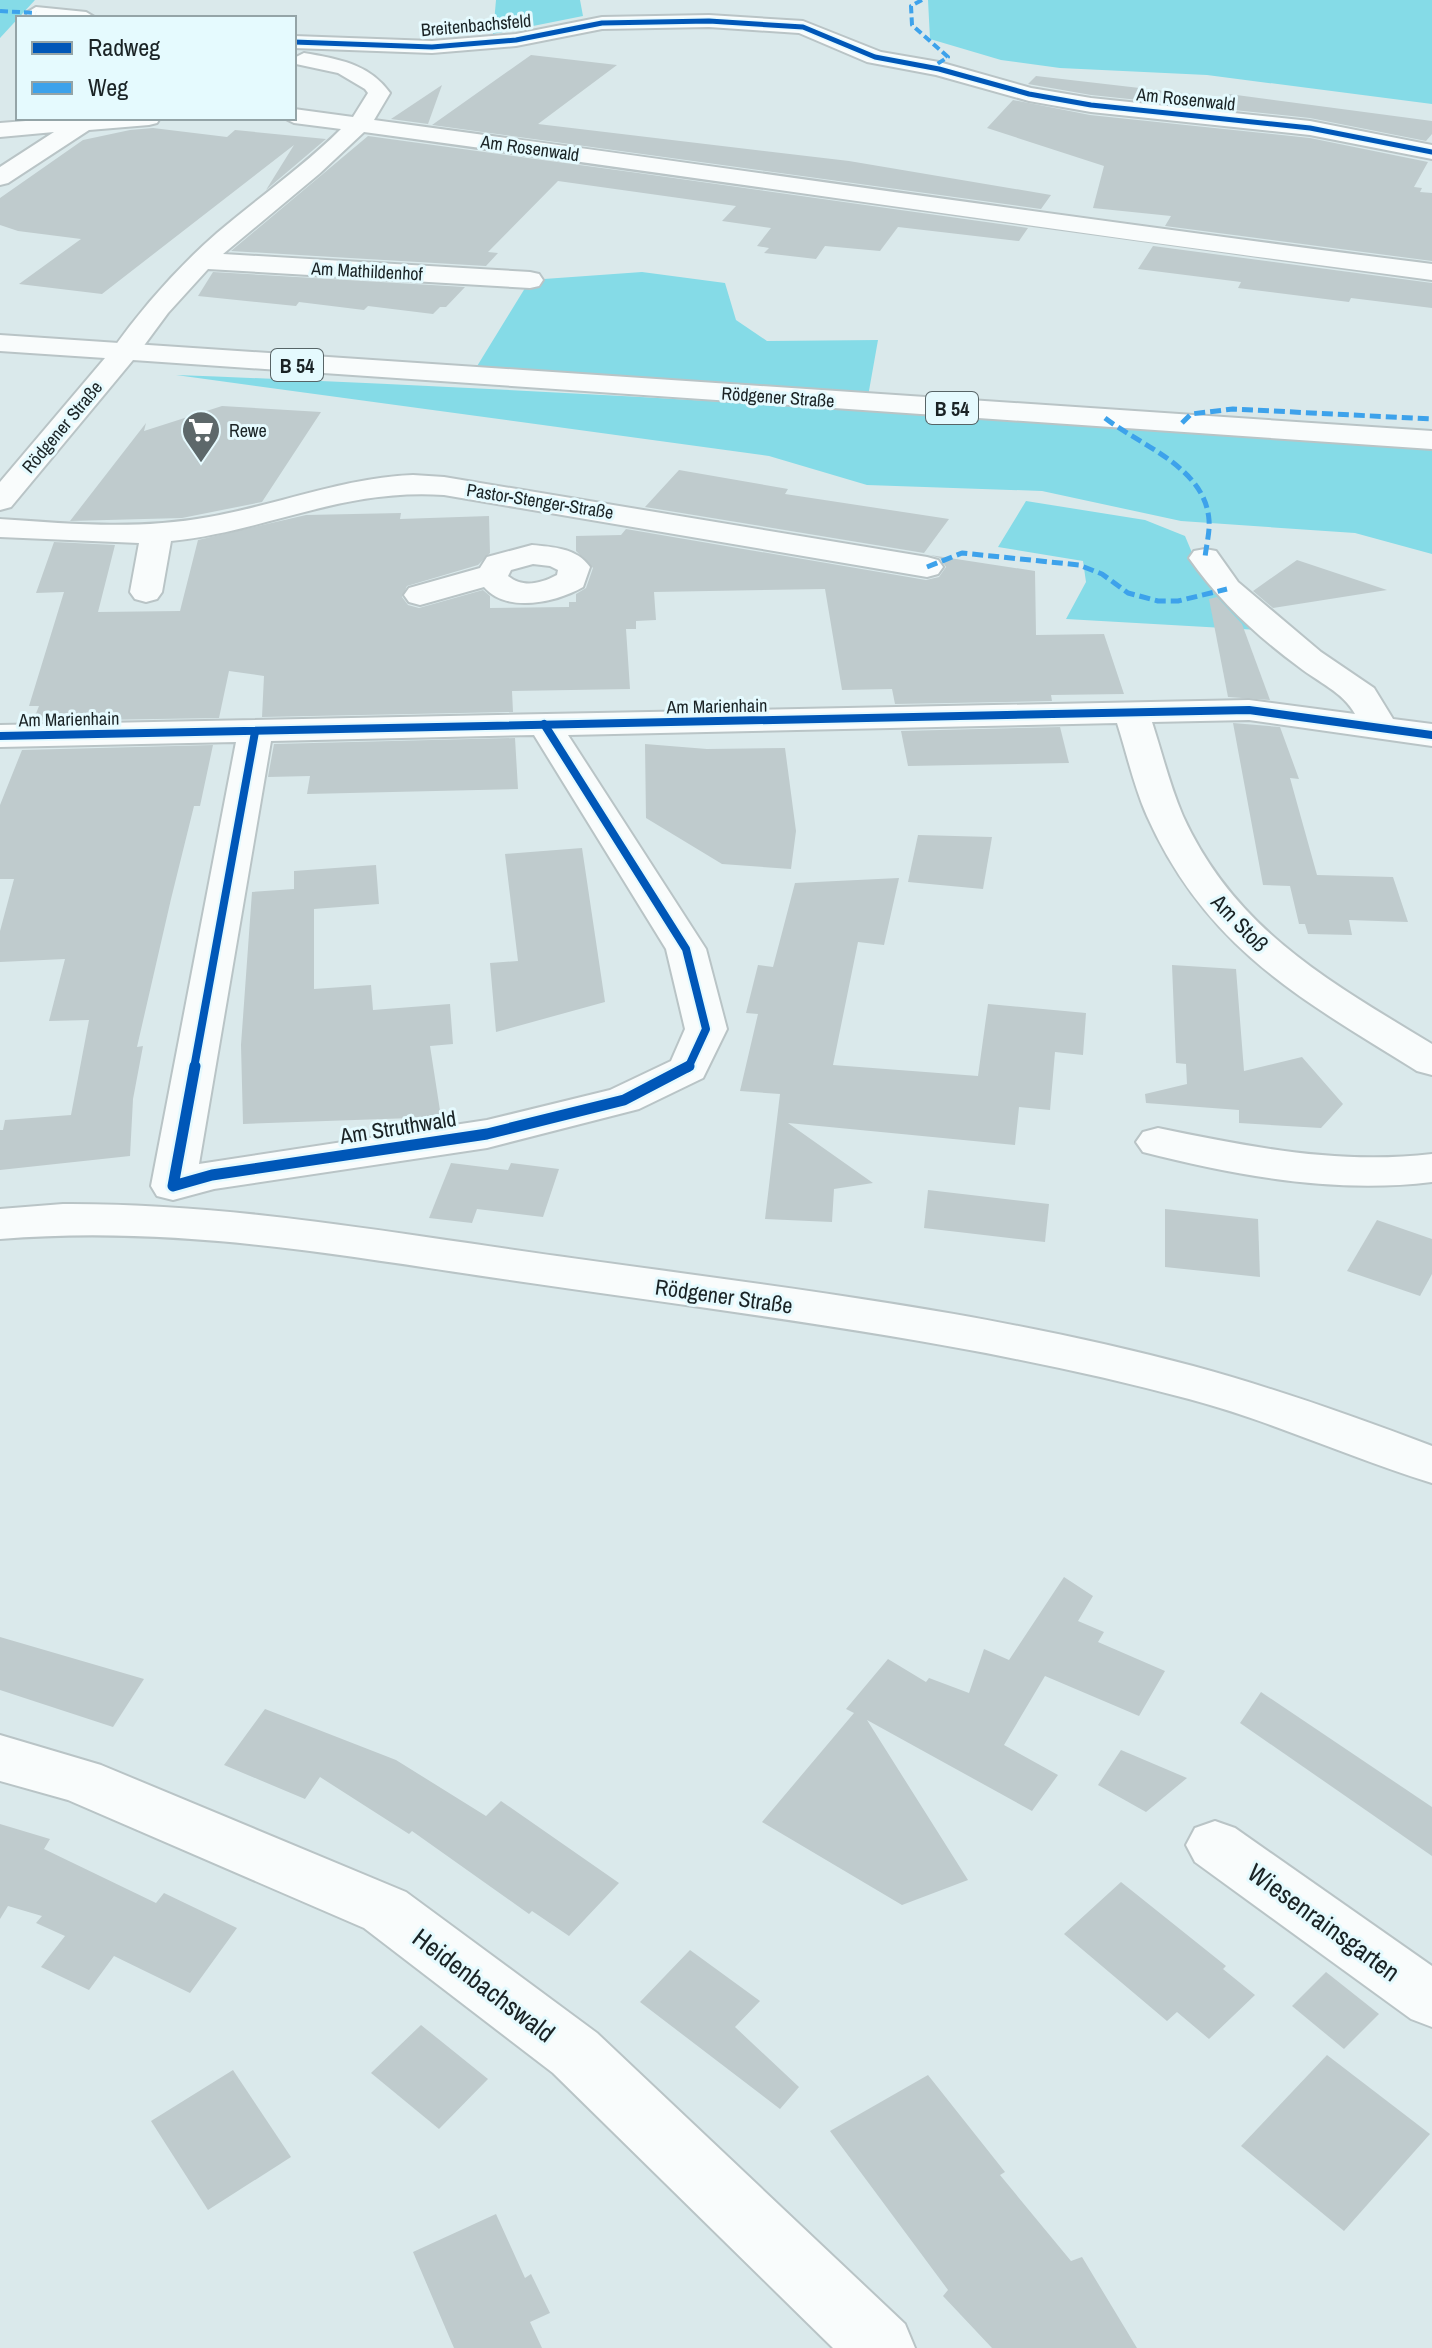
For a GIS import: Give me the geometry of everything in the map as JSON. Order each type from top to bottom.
[{"type":"street","points":[[36,13],[66,16]]},
{"type":"street","name":"Breitenbachsfeld","points":[[296,42],[432,47],[516,40],[602,23],[709,21],[803,27],[875,57],[939,69]]},
{"type":"street","points":[[124,353],[150,318],[224,240],[328,154],[376,105],[379,93],[373,83],[357,73],[296,57]]},
{"type":"street","name":"Am Rosenwald","points":[[939,69],[1062,101],[1310,128],[1432,152]]},
{"type":"street","name":"Am Rosenwald","points":[[296,116],[1165,238],[1432,272]]},
{"type":"street","points":[[0,130],[130,120]]},
{"type":"street","points":[[0,178],[82,125]]},
{"type":"street","name":"Am Mathildenhof","points":[[204,261],[530,280]]},
{"type":"street","name":"Rödgener Straße","points":[[0,343],[1432,440]]},
{"type":"street","name":"Rödgener Straße","points":[[0,501],[124,353]]},
{"type":"street","name":"Pastor-Stenger-Straße","points":[[0,528],[113,537],[156,535],[214,526],[344,489],[401,482],[566,506],[927,567]]},
{"type":"street","points":[[532,554],[543,530],[566,506]]},
{"type":"street","points":[[146,592],[156,535]]},
{"type":"street","points":[[532,554],[567,562],[574,567],[572,580],[552,590],[525,593],[502,587],[492,576],[498,564],[532,554]]},
{"type":"street","points":[[1205,558],[1227,589],[1309,659],[1362,695],[1379,726]]},
{"type":"street","points":[[420,595],[466,580],[492,576]]},
{"type":"street","name":"Am Marienhain","points":[[0,736],[1132,715],[1249,710],[1432,735]]},
{"type":"street","name":"Am Stoß","points":[[1132,715],[1165,816],[1216,903],[1263,949],[1309,987],[1432,1062]]},
{"type":"street","name":"Am Struthwald","points":[[170,1203],[212,1175],[487,1134],[624,1100],[688,1069],[706,1029],[686,949],[544,724]]},
{"type":"street","points":[[170,1203],[255,732]]},
{"type":"street","points":[[1158,1142],[1297,1169],[1398,1174],[1432,1168]]},
{"type":"street","name":"Rödgener Straße","points":[[0,1224],[170,1203],[273,1232],[793,1306],[1032,1345],[1190,1382],[1317,1421],[1432,1465]]},
{"type":"street","name":"Heidenbachswald","points":[[0,1758],[81,1781],[385,1910],[575,2053],[881,2348]]},
{"type":"street","name":"Wiesenrainsgarten","points":[[1215,1845],[1432,2000]]},
{"type":"shaded area","points":[[0,0],[35,0],[20,16],[16,16],[16,21],[0,38]]},
{"type":"shaded area","points":[[496,0],[580,0],[583,16],[493,34]]},
{"type":"shaded area","points":[[928,0],[1432,0],[1432,104],[1207,75],[1060,68],[1001,60],[930,39]]},
{"type":"shaded area","points":[[642,272],[725,283],[736,320],[767,341],[878,340],[867,402],[471,376],[530,280]]},
{"type":"shaded area","points":[[176,375],[647,397],[1432,447],[1432,554],[1355,533],[1181,521],[1042,491],[867,485],[769,456]]},
{"type":"shaded area","points":[[1026,501],[1145,520],[1185,536],[1198,567],[1259,630],[1066,619],[1086,582],[1083,561],[998,547]]},
{"type":"building","points":[[531,55],[617,65],[538,124],[849,161],[1051,195],[1041,209],[432,125]]},
{"type":"building","points":[[1036,76],[1226,98],[1229,94],[1432,121],[1432,134],[1426,141],[1310,118],[1091,95],[1028,84]]},
{"type":"building","points":[[442,85],[428,124],[391,119]]},
{"type":"building","points":[[1013,100],[1090,115],[1310,138],[1428,162],[1414,187],[1422,188],[1420,192],[1432,193],[1432,261],[1165,226],[1171,216],[1093,208],[1104,166],[987,128]]},
{"type":"building","points":[[153,128],[227,137],[235,130],[326,139],[266,190],[294,145],[102,294],[19,284],[81,239],[18,231],[0,225],[0,198],[83,140]]},
{"type":"building","points":[[368,136],[1028,228],[1019,241],[898,227],[880,251],[825,246],[816,259],[764,253],[769,248],[757,246],[771,228],[722,221],[736,206],[558,181],[488,252],[498,253],[486,266],[231,251]]},
{"type":"building","points":[[1153,246],[1432,283],[1432,308],[1351,298],[1349,302],[1238,288],[1241,282],[1138,269]]},
{"type":"building","points":[[213,272],[465,287],[446,307],[440,307],[433,314],[368,306],[364,310],[299,302],[296,306],[198,296]]},
{"type":"building","name":"Rewe","points":[[222,406],[321,412],[262,502],[182,518],[70,521],[146,423],[144,431]]},
{"type":"building","points":[[679,470],[788,489],[785,494],[949,519],[924,553],[645,507]]},
{"type":"building","points":[[401,513],[400,519],[489,516],[490,553],[478,565],[407,586],[402,597],[408,605],[419,608],[483,590],[490,596],[490,608],[569,607],[569,602],[576,602],[576,594],[586,588],[593,568],[576,551],[576,536],[621,535],[626,529],[926,580],[939,577],[946,567],[940,558],[930,555],[1035,571],[1036,635],[1104,634],[1124,694],[1051,695],[1052,701],[895,704],[892,689],[842,690],[825,589],[654,592],[656,620],[636,621],[636,629],[626,629],[630,689],[512,691],[513,712],[262,717],[264,676],[229,671],[219,718],[33,721],[39,706],[29,706],[64,592],[36,593],[54,542],[115,545],[98,612],[180,611],[198,540],[306,515]]},
{"type":"building","points":[[1297,560],[1387,590],[1273,608],[1253,591]]},
{"type":"building","points":[[1217,597],[1242,624],[1270,700],[1228,697],[1209,599]]},
{"type":"building","points":[[1233,723],[1280,727],[1299,779],[1290,778],[1317,875],[1393,877],[1408,922],[1349,920],[1352,935],[1308,934],[1305,924],[1299,924],[1290,886],[1263,885]]},
{"type":"building","points":[[1060,727],[1069,763],[908,766],[901,731]]},
{"type":"building","points":[[515,738],[518,789],[307,794],[310,776],[268,777],[274,744]]},
{"type":"building","points":[[645,744],[707,749],[785,748],[796,831],[791,869],[722,864],[646,818]]},
{"type":"building","points":[[213,745],[200,806],[194,806],[137,1047],[143,1046],[133,1099],[130,1156],[0,1170],[0,1130],[3,1130],[5,1120],[71,1115],[89,1020],[49,1021],[65,959],[0,962],[0,931],[14,879],[0,879],[0,805],[22,750]]},
{"type":"building","points":[[918,835],[992,837],[983,889],[908,882]]},
{"type":"building","points":[[582,848],[605,1002],[496,1032],[490,963],[518,961],[505,854]]},
{"type":"building","points":[[376,865],[379,904],[314,909],[314,989],[371,985],[373,1010],[450,1004],[453,1044],[430,1046],[441,1117],[243,1124],[241,1045],[252,892],[294,889],[294,871]]},
{"type":"building","points":[[899,878],[884,945],[858,942],[833,1065],[978,1076],[988,1004],[1086,1013],[1083,1055],[1055,1052],[1050,1110],[1019,1107],[1015,1145],[788,1123],[873,1183],[834,1189],[832,1222],[765,1219],[780,1094],[740,1091],[758,1014],[746,1013],[758,965],[773,967],[795,883]]},
{"type":"building","points":[[1172,965],[1236,969],[1244,1071],[1302,1057],[1343,1104],[1321,1128],[1239,1123],[1239,1110],[1146,1103],[1145,1094],[1187,1084],[1186,1064],[1176,1063]]},
{"type":"building","points":[[451,1163],[508,1170],[511,1163],[559,1169],[543,1217],[477,1209],[472,1223],[429,1218]]},
{"type":"building","points":[[928,1190],[1049,1204],[1045,1242],[924,1228]]},
{"type":"building","points":[[1165,1209],[1258,1219],[1260,1277],[1165,1267]]},
{"type":"building","points":[[1377,1220],[1432,1239],[1432,1274],[1420,1296],[1347,1271]]},
{"type":"building","points":[[1064,1577],[1093,1596],[1078,1621],[1104,1632],[1098,1642],[1165,1671],[1139,1716],[1045,1676],[1004,1745],[1058,1775],[1032,1811],[867,1720],[968,1880],[902,1905],[762,1822],[854,1713],[846,1709],[888,1659],[926,1682],[929,1678],[969,1693],[984,1649],[1009,1660]]},
{"type":"building","points":[[0,1637],[144,1679],[113,1727],[0,1690]]},
{"type":"building","points":[[1261,1692],[1432,1807],[1432,1856],[1240,1723]]},
{"type":"building","points":[[265,1709],[396,1760],[486,1816],[501,1801],[619,1883],[569,1936],[532,1911],[529,1914],[412,1831],[409,1834],[320,1777],[305,1799],[224,1765]]},
{"type":"building","points":[[1121,1750],[1187,1778],[1146,1812],[1098,1785]]},
{"type":"building","points":[[0,1824],[50,1839],[44,1849],[156,1903],[164,1893],[237,1928],[190,1993],[114,1956],[89,1990],[41,1967],[65,1936],[36,1923],[42,1916],[8,1906],[0,1919]]},
{"type":"building","points":[[1121,1882],[1226,1966],[1223,1969],[1255,1995],[1209,2039],[1177,2012],[1167,2021],[1064,1934]]},
{"type":"building","points":[[690,1950],[760,2001],[735,2027],[799,2087],[780,2109],[640,2002]]},
{"type":"building","points":[[1326,1972],[1379,2014],[1344,2049],[1292,2006]]},
{"type":"building","points":[[421,2025],[488,2079],[439,2129],[371,2073]]},
{"type":"building","points":[[1327,2055],[1430,2134],[1344,2231],[1241,2146]]},
{"type":"building","points":[[233,2070],[291,2157],[208,2210],[151,2121]]},
{"type":"building","points":[[928,2075],[1005,2172],[1000,2175],[1071,2261],[1082,2257],[1137,2348],[992,2348],[943,2296],[948,2290],[830,2131]]},
{"type":"building","points":[[496,2214],[525,2278],[531,2274],[550,2313],[530,2322],[542,2348],[454,2348],[413,2252]]},
{"type":"marked path","points":[[922,0],[911,6],[912,25],[948,57],[931,68]]},
{"type":"marked path","points":[[0,11],[36,13]]},
{"type":"marked path","points":[[1182,423],[1191,414],[1233,409],[1432,419]]},
{"type":"marked path","points":[[1105,418],[1166,458],[1193,482],[1203,496],[1208,514],[1205,558]]},
{"type":"marked path","points":[[927,567],[962,553],[1079,565],[1102,574],[1128,593],[1158,601],[1178,601],[1227,589]]},
{"type":"cycle path","points":[[296,42],[432,47],[516,40],[602,23],[709,21],[803,27],[875,57],[939,69],[1029,94],[1091,105],[1310,128],[1432,152]]},
{"type":"cycle path","points":[[0,736],[1249,710],[1432,735]]},
{"type":"cycle path","points":[[255,732],[173,1186],[212,1175],[487,1134],[624,1100],[688,1069],[706,1029],[686,949],[544,724]]},
{"type":"place","name":"Rewe","points":[[201,464]]}]
